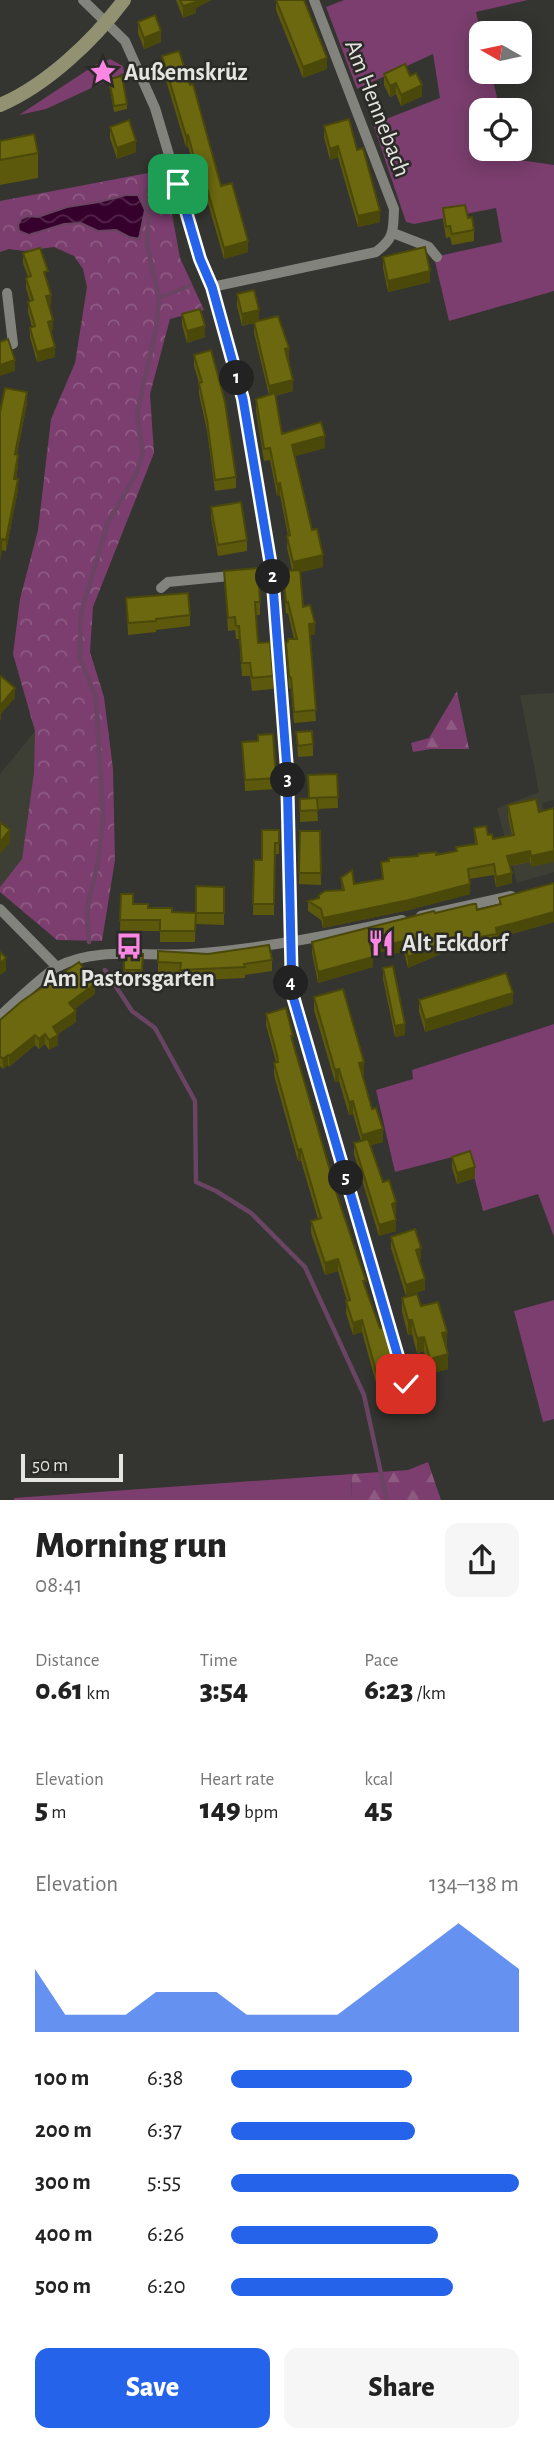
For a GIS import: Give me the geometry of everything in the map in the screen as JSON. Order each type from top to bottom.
[{"type":"main road","points":[[0,104],[53,73],[107,23],[124,0]]},
{"type":"street","points":[[83,0],[125,41],[155,108],[200,259],[212,287],[243,399],[272,572],[287,769],[292,993],[406,1384]]},
{"type":"street","name":"Am Hennebach","points":[[314,0],[394,209],[393,233]]},
{"type":"street","points":[[212,287],[376,251],[387,244],[393,233],[429,247],[437,257]]},
{"type":"street","points":[[7,293],[5,328],[13,344]]},
{"type":"street","points":[[161,589],[167,582],[272,572]]},
{"type":"street","points":[[0,1016],[57,967],[87,957],[189,954],[290,943],[517,894]]},
{"type":"street","points":[[0,909],[57,967]]},
{"type":"shaded area","points":[[554,693],[554,800],[542,803],[554,872],[517,883],[497,808],[539,792],[520,695]]},
{"type":"shaded area","points":[[35,731],[34,772],[22,859],[0,887],[0,774]]},
{"type":"green space","points":[[344,0],[528,0],[476,12],[478,21],[469,21],[469,84],[494,84],[497,98],[469,98],[469,161],[527,161],[554,165],[554,291],[449,321],[434,257],[502,242],[496,208],[414,224],[406,222],[373,124],[440,98],[433,54],[357,89],[326,7]]},
{"type":"green space","points":[[110,59],[123,66],[124,73],[46,109],[19,115],[95,65]]},
{"type":"green space","points":[[164,170],[180,258],[204,310],[170,319],[150,394],[154,453],[93,607],[90,652],[104,697],[113,769],[115,860],[102,941],[57,940],[0,892],[0,887],[22,859],[34,772],[35,731],[13,654],[20,599],[38,530],[51,419],[75,363],[87,287],[83,269],[74,256],[54,247],[24,251],[9,249],[0,252],[0,201]]},
{"type":"green space","points":[[457,691],[469,749],[413,752],[411,743],[429,738]]},
{"type":"green space","points":[[554,1024],[554,1237],[538,1194],[483,1211],[468,1153],[395,1172],[376,1090],[413,1079],[412,1070]]},
{"type":"green space","points":[[554,1300],[554,1419],[543,1422],[514,1311]]},
{"type":"green space","points":[[428,1462],[441,1500],[351,1500],[352,1474],[408,1470]]},
{"type":"green space","points":[[352,1474],[351,1500],[14,1498]]},
{"type":"water","points":[[138,195],[145,210],[139,239],[116,230],[98,231],[81,223],[64,224],[29,235],[19,231],[21,219],[28,216],[38,217],[67,207]]},
{"type":"building","points":[[180,0],[195,0],[196,2],[183,6]]},
{"type":"building","points":[[276,0],[304,0],[327,58],[303,67]]},
{"type":"building","points":[[155,15],[161,31],[144,38],[138,22]]},
{"type":"building","points":[[179,51],[190,85],[193,84],[221,186],[232,183],[248,241],[224,248],[204,178],[200,179],[162,56]]},
{"type":"building","points":[[405,64],[410,76],[416,73],[422,85],[401,95],[396,83],[390,86],[384,74]]},
{"type":"building","points":[[122,76],[127,104],[114,106],[109,79]]},
{"type":"building","points":[[349,119],[357,150],[363,148],[380,211],[358,216],[338,146],[330,149],[324,126]]},
{"type":"building","points":[[129,120],[136,141],[117,148],[110,127]]},
{"type":"building","points":[[34,134],[38,153],[0,160],[0,141]]},
{"type":"building","points":[[465,205],[468,218],[472,217],[474,230],[452,234],[450,226],[446,227],[443,208]]},
{"type":"building","points":[[425,247],[430,271],[388,281],[383,257]]},
{"type":"building","points":[[40,248],[48,271],[44,272],[51,295],[46,296],[53,320],[48,322],[55,347],[37,352],[30,328],[35,326],[28,302],[33,300],[26,278],[31,276],[23,253]]},
{"type":"building","points":[[254,290],[259,310],[242,314],[237,294]]},
{"type":"building","points":[[200,309],[205,326],[187,331],[182,314]]},
{"type":"building","points":[[278,316],[289,348],[285,349],[293,380],[269,386],[254,322]]},
{"type":"building","points":[[8,339],[15,360],[0,365],[0,342]]},
{"type":"building","points":[[211,350],[225,402],[236,477],[215,480],[199,383],[202,382],[194,355]]},
{"type":"building","points":[[5,388],[27,392],[15,454],[18,455],[14,479],[18,479],[6,540],[2,539],[0,551],[0,412]]},
{"type":"building","points":[[275,393],[282,434],[321,422],[325,436],[292,445],[312,530],[317,529],[323,555],[293,562],[280,483],[277,484],[270,448],[264,449],[256,399]]},
{"type":"building","points":[[241,502],[247,540],[218,545],[211,507]]},
{"type":"building","points":[[258,568],[260,602],[255,602],[258,643],[270,642],[273,676],[252,678],[250,663],[242,663],[239,626],[236,626],[235,617],[228,618],[224,571]]},
{"type":"building","points":[[300,570],[303,607],[310,605],[315,623],[309,624],[316,710],[294,712],[286,643],[288,639],[297,639],[288,602],[286,603],[283,571]]},
{"type":"building","points":[[188,593],[190,615],[128,623],[126,598]]},
{"type":"building","points":[[1,676],[15,688],[0,706],[0,678]]},
{"type":"building","points":[[312,731],[313,744],[298,746],[296,732]]},
{"type":"building","points":[[273,734],[276,778],[245,780],[242,742],[258,741],[258,735]]},
{"type":"building","points":[[337,774],[338,797],[309,798],[308,775]]},
{"type":"building","points":[[317,798],[318,810],[300,811],[300,799]]},
{"type":"building","points":[[536,799],[539,812],[554,808],[554,851],[531,856],[530,851],[507,856],[512,873],[496,877],[494,864],[468,869],[470,884],[323,918],[321,909],[308,901],[319,898],[325,891],[344,890],[341,878],[352,870],[354,884],[383,879],[381,862],[389,861],[389,858],[436,852],[436,855],[457,851],[456,847],[477,844],[474,828],[486,826],[488,835],[492,834],[493,839],[514,835],[508,805]]},
{"type":"building","points":[[0,822],[10,830],[0,842]]},
{"type":"building","points":[[262,830],[279,830],[279,843],[275,843],[274,904],[253,904],[254,860],[262,860]]},
{"type":"building","points":[[300,831],[320,831],[321,873],[299,873]]},
{"type":"building","points":[[554,883],[554,912],[496,928],[497,934],[462,940],[461,934],[408,957],[404,941],[391,944],[391,939],[370,944],[373,957],[318,972],[312,942],[434,911],[435,913],[473,904],[476,904],[477,910],[501,904],[499,898]]},
{"type":"building","points":[[196,886],[224,887],[224,913],[196,913]]},
{"type":"building","points":[[121,894],[133,894],[133,904],[148,904],[148,908],[172,908],[172,912],[196,913],[195,931],[160,931],[160,920],[120,920]]},
{"type":"building","points":[[269,945],[272,960],[244,964],[245,967],[180,970],[181,963],[158,962],[158,951],[208,954]]},
{"type":"building","points":[[0,952],[6,958],[0,963]]},
{"type":"building","points":[[124,953],[143,954],[142,970],[124,970]]},
{"type":"building","points":[[79,962],[95,984],[69,1003],[76,1011],[53,1027],[58,1035],[49,1040],[45,1034],[39,1039],[35,1035],[3,1059],[0,1056],[0,1020],[22,1001]]},
{"type":"building","points":[[393,966],[405,1024],[395,1026],[383,968]]},
{"type":"building","points":[[506,973],[513,993],[425,1020],[419,1000]]},
{"type":"building","points":[[343,989],[364,1062],[359,1063],[372,1109],[376,1108],[383,1129],[362,1135],[353,1101],[349,1102],[339,1069],[335,1070],[314,997]]},
{"type":"building","points":[[286,1008],[291,1036],[338,1198],[366,1281],[363,1281],[380,1328],[385,1327],[397,1373],[378,1378],[362,1320],[353,1323],[346,1301],[350,1300],[338,1259],[325,1263],[311,1221],[321,1218],[301,1149],[298,1150],[274,1063],[278,1062],[277,1055],[266,1014]]},
{"type":"building","points":[[368,1139],[383,1182],[389,1180],[396,1202],[392,1204],[396,1220],[379,1225],[354,1143]]},
{"type":"building","points":[[470,1151],[475,1167],[457,1173],[452,1157]]},
{"type":"building","points":[[415,1229],[421,1248],[416,1250],[425,1279],[406,1285],[391,1237]]},
{"type":"building","points":[[417,1294],[421,1306],[438,1302],[447,1332],[442,1333],[448,1354],[430,1359],[424,1337],[417,1338],[412,1320],[408,1320],[402,1298]]},
{"type":"waterway","points":[[89,942],[87,909],[98,862],[103,819],[96,697],[80,659],[81,613],[108,522],[135,476],[143,452],[137,413],[156,329],[159,298],[147,244],[149,213],[145,192],[160,178]]},
{"type":"waterway","points":[[159,298],[189,286]]},
{"type":"waterway","points":[[105,970],[132,1011],[155,1028],[195,1101],[196,1182],[251,1213],[305,1267],[364,1395],[387,1500]]},
{"type":"place","name":"Außemskrüz","points":[[103,72]]},
{"type":"place","name":"Alt Eckdorf","points":[[381,943]]},
{"type":"place","name":"Am Pastorsgarten","points":[[129,946]]},
{"type":"route","points":[[178,184],[200,259],[212,287],[243,399],[272,572],[287,769],[292,993],[406,1384]]}]
